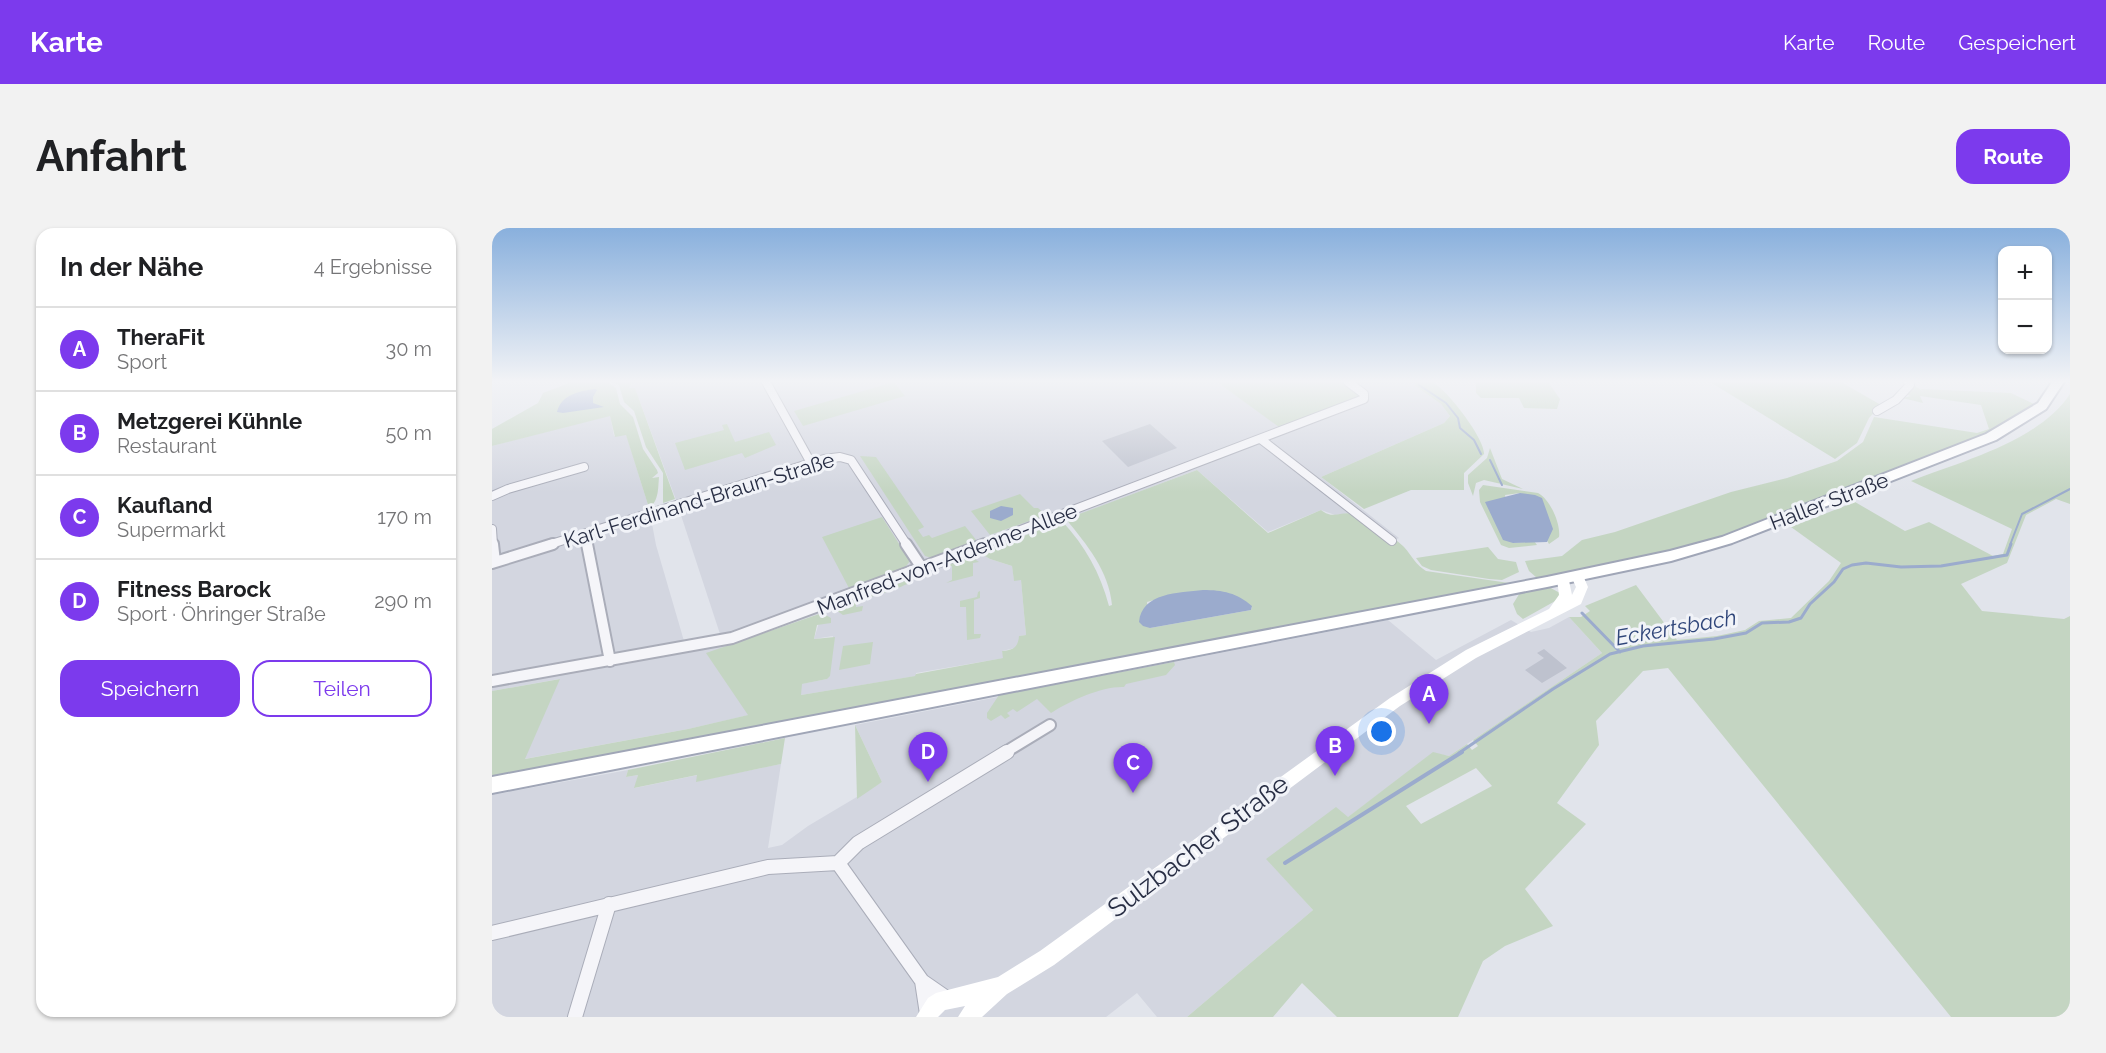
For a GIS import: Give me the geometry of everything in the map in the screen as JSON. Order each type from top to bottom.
[{"type":"main road","name":"Haller Straße","points":[[492,785],[1671,556],[1727,540],[1949,455],[1991,437],[2024,419]]},
{"type":"street","points":[[786,419],[810,464]]},
{"type":"street","name":"Manfred-von-Ardenne-Allee","points":[[492,681],[732,638],[788,620],[1317,419]]},
{"type":"street","points":[[1262,440],[1392,541]]},
{"type":"street","name":"Karl-Ferdinand-Braun-Straße","points":[[494,563],[836,457],[851,460],[922,568]]},
{"type":"street","points":[[492,496],[508,489],[584,467]]},
{"type":"street","points":[[492,529],[494,563]]},
{"type":"street","points":[[585,534],[610,661]]},
{"type":"street","name":"Sulzbacher Straße","points":[[951,999],[963,1008],[966,1017],[1000,987],[1047,958],[1395,702],[1472,654],[1552,613],[1566,596],[1570,577]]},
{"type":"street","points":[[492,933],[768,867],[838,863],[858,843],[1050,725]]},
{"type":"street","points":[[838,863],[922,981],[951,999]]},
{"type":"street","points":[[575,1017],[609,904]]},
{"type":"street","points":[[922,981],[926,1016]]},
{"type":"street","name":"Sulzbacher Straße","points":[[926,1016],[938,1002],[1000,987]]},
{"type":"shaded area","points":[[595,419],[611,419],[614,436],[626,434],[649,508],[656,545],[684,641],[720,634],[676,500],[646,419],[1269,419],[1280,427],[1297,419],[1448,419],[1444,423],[1321,477],[1399,538],[1388,543],[1351,513],[1335,515],[1321,510],[1268,532],[1197,470],[980,552],[990,559],[1012,566],[1014,580],[1021,579],[1026,635],[1019,636],[1019,644],[1015,648],[1002,651],[1004,658],[916,673],[916,676],[801,695],[801,684],[827,679],[833,636],[814,639],[822,613],[731,644],[749,715],[688,729],[524,759],[559,679],[492,691],[492,446]]},
{"type":"shaded area","points":[[1569,617],[1602,653],[1449,756],[1433,753],[1347,818],[1267,859],[1313,910],[1187,1017],[1157,1017],[1137,993],[1106,1017],[492,1017],[492,795],[628,770],[626,777],[638,775],[635,788],[698,775],[697,781],[781,764],[768,848],[782,845],[808,826],[882,782],[855,725],[1388,620],[1436,660],[1511,620],[1531,632],[1549,628]]},
{"type":"green space","points":[[510,419],[599,419],[492,446],[492,429]]},
{"type":"green space","points":[[611,419],[634,419],[643,449],[658,473],[652,478],[659,477],[655,502],[649,508],[626,435],[615,437]]},
{"type":"green space","points":[[637,419],[646,419],[675,499],[663,503],[663,473],[646,447]]},
{"type":"green space","points":[[799,419],[827,419],[803,426]]},
{"type":"green space","points":[[1268,419],[1301,419],[1279,427]]},
{"type":"green space","points":[[1448,419],[1467,419],[1483,447],[1484,454],[1464,473],[1464,490],[1411,490],[1364,509],[1321,477],[1444,423]]},
{"type":"green space","points":[[1770,419],[1869,419],[1857,443],[1835,459]]},
{"type":"green space","points":[[1873,419],[1977,433],[1989,429],[1986,419],[2016,419],[1998,431],[1746,529],[1685,548],[1537,578],[1529,571],[1525,561],[1562,556],[1582,540],[1615,532],[1731,492],[1787,478],[1837,461],[1863,442]]},
{"type":"green space","points":[[2047,419],[2070,419],[2070,504],[2056,499],[2026,515],[2007,563],[1961,584],[1982,611],[2064,619],[2070,616],[2070,1017],[1951,1017],[1668,668],[1643,671],[1596,721],[1599,745],[1557,803],[1586,824],[1525,889],[1553,926],[1505,946],[1483,961],[1458,1017],[1337,1017],[1302,983],[1273,1017],[1187,1017],[1313,910],[1266,859],[1336,807],[1348,817],[1433,752],[1449,756],[1467,744],[1472,750],[1478,746],[1473,740],[1602,653],[1569,617],[1581,617],[1590,611],[1585,606],[1636,585],[1677,640],[1717,636],[1745,630],[1759,621],[1791,618],[1829,581],[1841,563],[1791,527],[1855,502],[1905,531],[1929,522],[1993,556],[2003,554],[2012,529],[1911,481],[1998,448]],"holes":[[[1476,768],[1492,786],[1421,824],[1406,806]]]},
{"type":"green space","points":[[727,424],[735,442],[769,432],[776,445],[745,458],[742,453],[685,470],[675,443],[724,430],[722,425]]},
{"type":"green space","points":[[1490,448],[1502,479],[1523,489],[1484,480],[1476,483],[1473,496],[1468,483],[1468,475],[1487,458]]},
{"type":"green space","points":[[860,456],[876,457],[924,527],[918,530],[923,537],[929,535],[932,538],[965,526],[977,541],[932,558],[925,556]]},
{"type":"green space","points":[[1197,470],[1268,533],[1321,510],[1333,515],[1348,513],[1388,534],[1426,571],[1509,583],[492,781],[492,691],[560,679],[525,759],[688,729],[748,715],[706,653],[822,613],[831,618],[831,623],[817,625],[814,639],[835,637],[830,676],[827,679],[802,684],[801,695],[915,676],[1003,658],[1002,651],[1014,648],[1019,636],[1026,635],[1021,580],[1014,581],[1012,566],[980,553],[1062,521],[1091,560],[1109,606],[1112,605],[1102,570],[1066,519]],"holes":[[[1179,593],[1252,607],[1251,610],[1150,628],[1147,602]]]},
{"type":"green space","points":[[1483,485],[1538,493],[1554,512],[1559,537],[1549,544],[1520,493],[1505,495],[1513,543],[1534,541],[1537,545],[1509,548],[1501,545],[1480,502],[1479,490]]},
{"type":"green space","points":[[1020,494],[1034,508],[1038,508],[1046,515],[990,535],[971,511]]},
{"type":"green space","points":[[882,517],[910,561],[904,569],[850,590],[822,537]]},
{"type":"green space","points":[[1488,547],[1498,559],[1516,562],[1519,572],[1502,580],[1489,579],[1431,570],[1422,566],[1416,558]]},
{"type":"green space","points":[[970,556],[979,562],[973,563],[973,576],[946,583],[952,580],[952,566],[945,566]]},
{"type":"green space","points":[[906,580],[909,583],[898,588],[856,601],[856,607],[863,606],[862,611],[843,615],[833,608]]},
{"type":"green space","points":[[1547,586],[1560,593],[1557,600],[1523,619],[1517,614],[1513,604],[1521,591]]},
{"type":"green space","points":[[980,591],[980,598],[974,600],[974,634],[981,634],[980,638],[967,640],[966,607],[960,607],[960,601],[977,597]]},
{"type":"green space","points":[[873,642],[870,664],[839,670],[843,646]]},
{"type":"green space","points":[[1174,662],[1175,665],[1166,675],[1126,684],[1124,687],[1097,691],[1051,713],[1037,699],[1017,712],[1013,709],[1007,713],[1010,716],[1005,719],[1001,715],[991,721],[987,718],[987,713],[999,695]]},
{"type":"green space","points":[[855,725],[882,782],[857,799]]},
{"type":"green space","points":[[785,738],[781,764],[696,782],[697,775],[634,788],[638,775],[626,777],[628,770]]},
{"type":"water","points":[[1520,493],[1542,498],[1553,529],[1547,542],[1513,543],[1503,540],[1485,502]]},
{"type":"water","points":[[1001,506],[1013,508],[1013,515],[1001,521],[990,518],[990,511]]},
{"type":"water","points":[[1203,590],[1235,595],[1252,606],[1251,610],[1150,628],[1139,622],[1142,612],[1154,599]]},
{"type":"building","points":[[1150,424],[1177,448],[1128,467],[1102,441]]},
{"type":"building","points":[[1544,649],[1567,668],[1542,683],[1525,670],[1544,658],[1537,653]]},
{"type":"waterway","points":[[1458,419],[1460,428],[1474,440],[1481,454]]},
{"type":"waterway","points":[[1490,460],[1502,485]]},
{"type":"waterway","name":"Eckertsbach","points":[[2010,545],[2022,514],[2070,489]]},
{"type":"waterway","name":"Eckertsbach","points":[[1620,652],[1643,646],[1714,639],[1746,633],[1762,623],[1789,622],[1801,618],[1810,604],[1834,582],[1843,569],[1852,565],[1866,563],[1901,567],[1941,566],[2007,555],[2011,544]]},
{"type":"waterway","points":[[1582,613],[1620,652]]},
{"type":"waterway","name":"Eckertsbach","points":[[1459,753],[1553,689],[1610,654],[1620,652]]},
{"type":"waterway","name":"Eckertsbach","points":[[1285,863],[1462,752]]},
{"type":"place","name":"TheraFit","points":[[1429,724]]},
{"type":"place","name":"Metzgerei Kühnle","points":[[1335,776]]},
{"type":"place","name":"Fitness Barock","points":[[928,782]]},
{"type":"place","name":"Kaufland","points":[[1133,793]]}]
